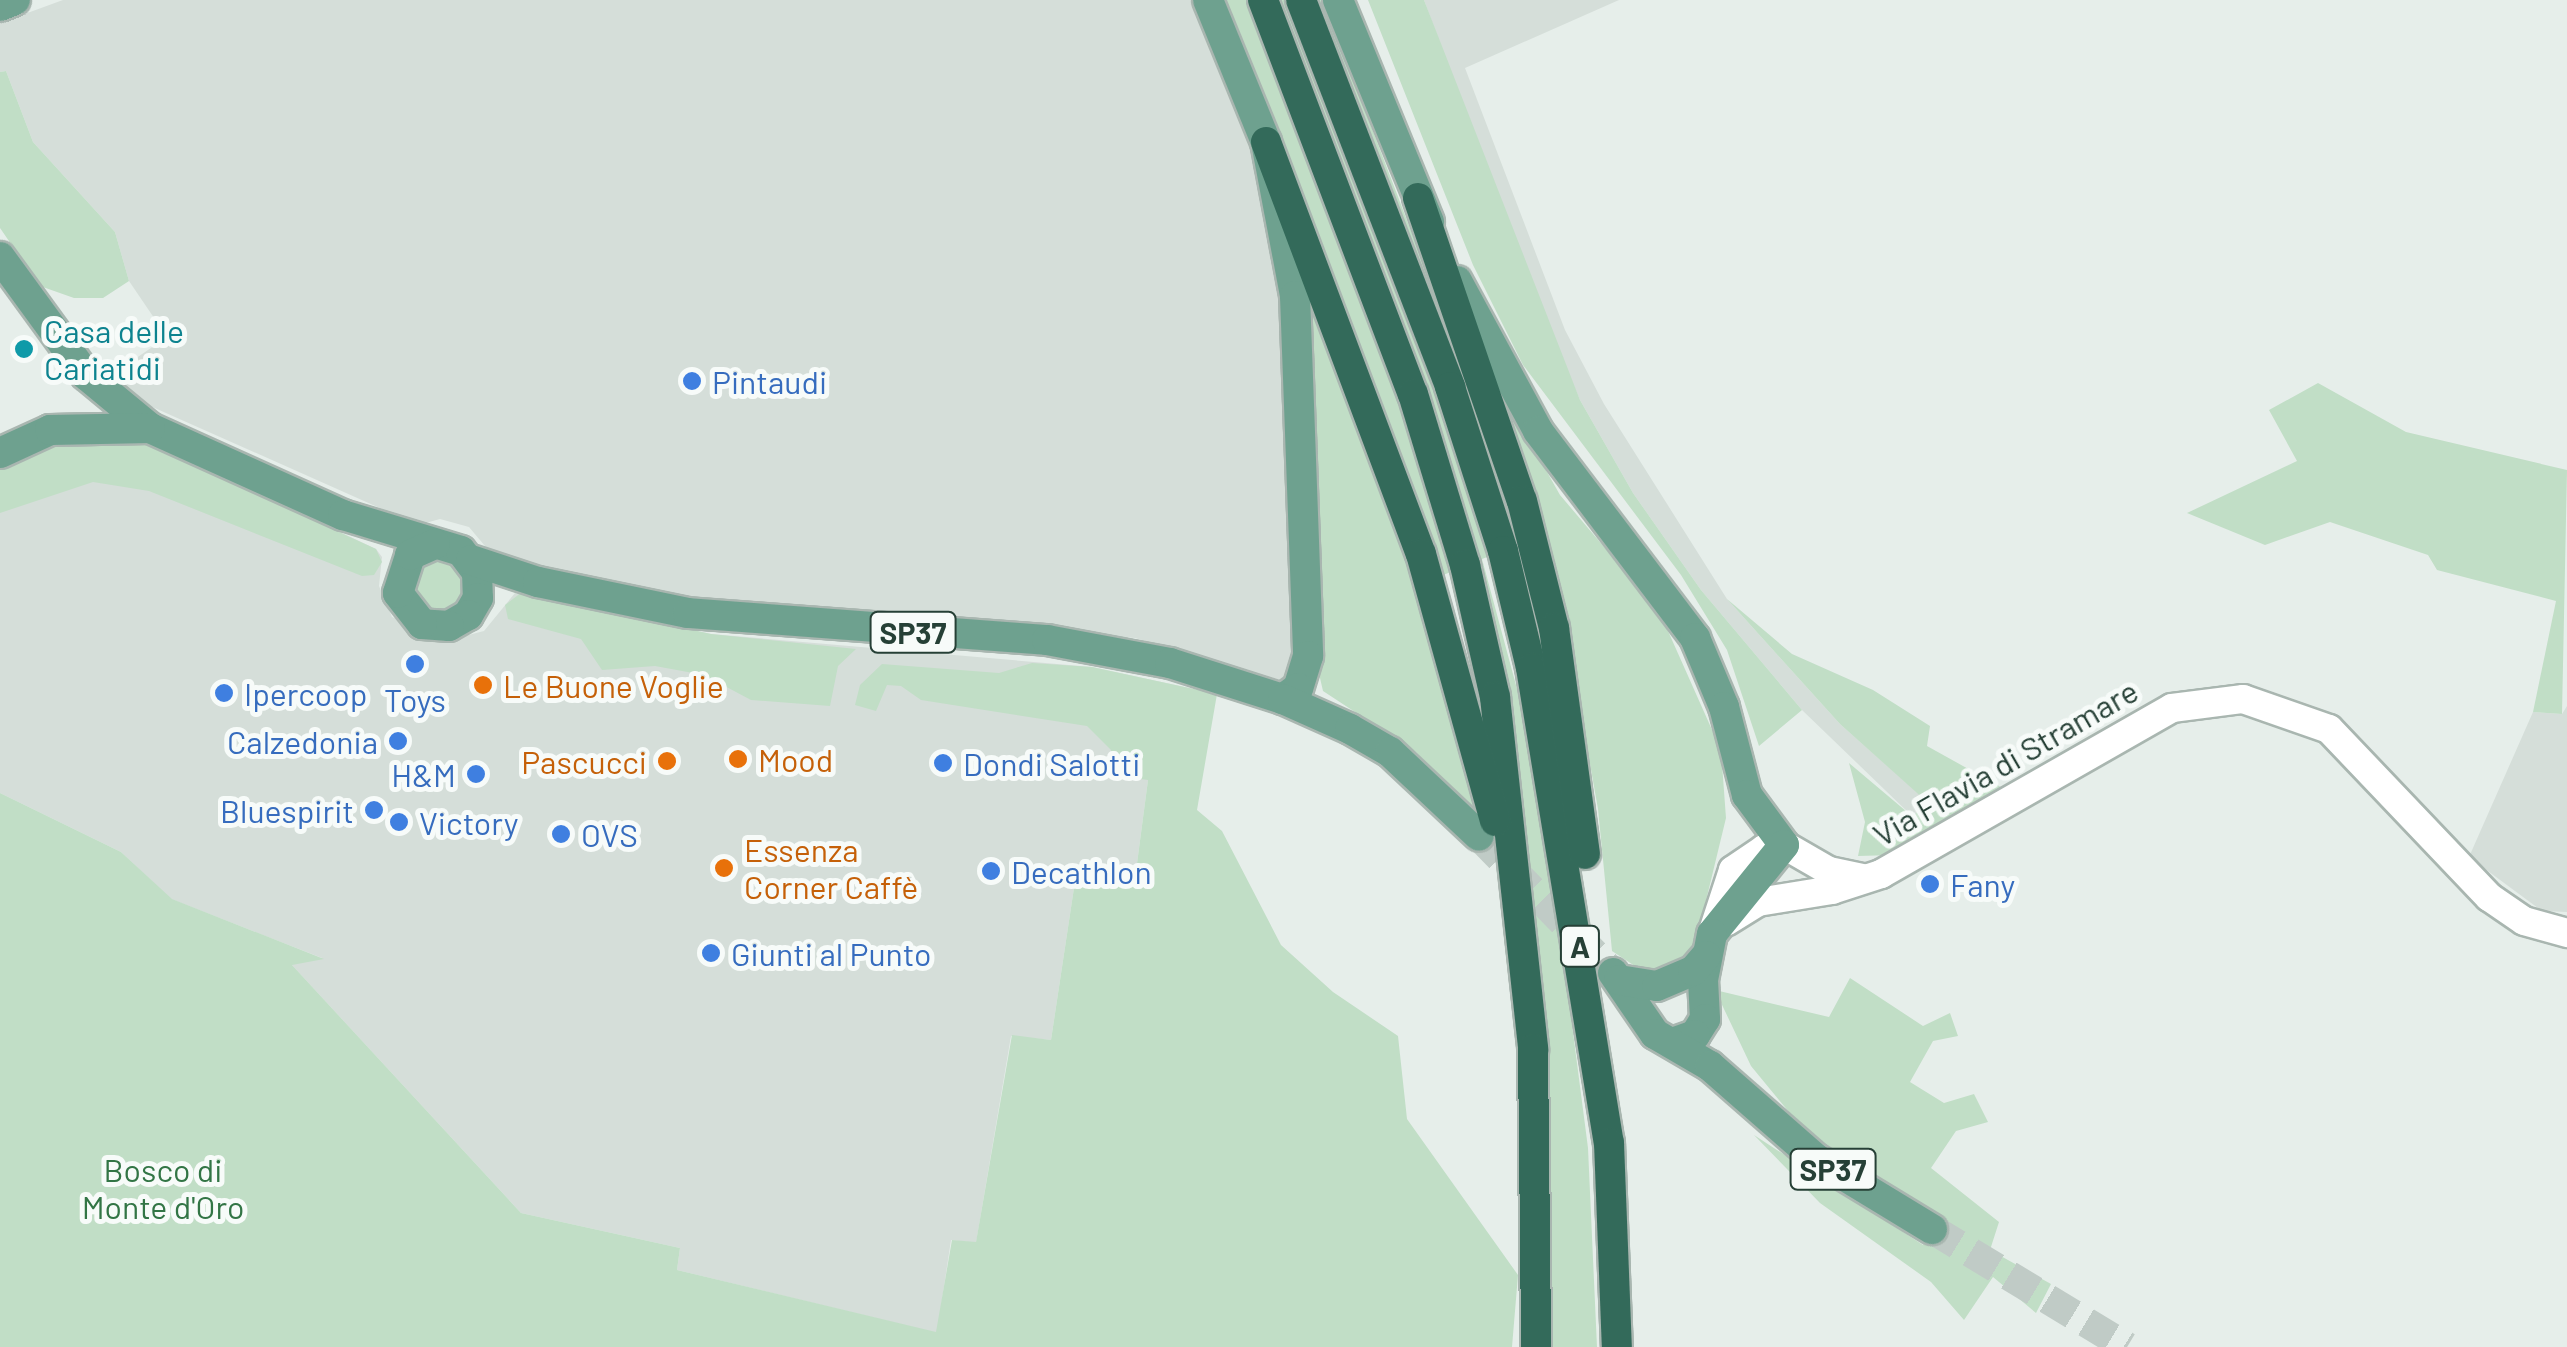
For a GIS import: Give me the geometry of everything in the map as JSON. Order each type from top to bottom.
[{"type":"highway","name":"A","points":[[1263,0],[1366,261],[1465,565],[1495,697],[1533,1049],[1536,1347]]},
{"type":"highway","name":"A","points":[[1301,0],[1450,387],[1503,551],[1556,786],[1609,1143],[1618,1347]]},
{"type":"highway","points":[[1266,142],[1421,554],[1461,681],[1521,930]]},
{"type":"highway","points":[[1418,198],[1522,501],[1554,628],[1577,769],[1596,963],[1599,1077]]},
{"type":"main road","points":[[0,6],[15,0]]},
{"type":"main road","points":[[1208,0],[1266,142],[1287,239],[1301,376],[1308,656],[1298,688],[1283,698]]},
{"type":"main road","points":[[1338,0],[1418,198],[1498,365],[1538,431],[1694,638],[1724,706],[1747,795],[1784,846],[1709,945],[1660,994]]},
{"type":"main road","name":"SP37","points":[[0,257],[86,375],[150,428],[362,522],[538,582],[770,623],[1113,648],[1283,698],[1390,752],[1479,836]]},
{"type":"main road","points":[[50,430],[86,375]]},
{"type":"main road","points":[[0,453],[50,430],[150,428]]},
{"type":"main road","name":"SP37","points":[[362,522],[389,543],[402,566],[402,606],[422,624],[459,622],[478,598],[538,582]]},
{"type":"main road","points":[[402,566],[435,544]]},
{"type":"main road","points":[[471,560],[478,598]]},
{"type":"main road","points":[[1675,1042],[1695,1035],[1705,1010],[1709,945]]},
{"type":"main road","name":"SP37","points":[[1616,976],[1660,994],[1694,986],[1746,1094]]},
{"type":"main road","name":"SP37","points":[[1660,994],[1655,1034],[1675,1042],[1746,1094],[1816,1158],[1932,1230]]},
{"type":"street","name":"Via Flavia di Stramare","points":[[1709,945],[1758,902],[1868,878],[2172,708],[2243,699],[2329,729],[2488,897],[2524,921],[2567,933]]},
{"type":"street","points":[[1784,846],[1829,871],[1868,878]]},
{"type":"shaded area","points":[[63,0],[1191,0],[1254,157],[1278,252],[1289,351],[1296,672],[1287,682],[1135,638],[692,602],[517,562],[490,552],[469,527],[440,519],[418,525],[139,401],[107,378],[167,337],[129,281],[115,232],[33,142],[6,71],[0,72],[0,23]]},
{"type":"shaded area","points":[[1424,0],[1619,0],[1465,68],[1565,330],[1604,404],[1727,599],[1840,724],[1927,801],[1913,817],[1802,710],[1701,590],[1633,493],[1580,400],[1520,259]]},
{"type":"shaded area","points":[[172,453],[376,549],[382,557],[379,586],[392,617],[449,640],[484,631],[515,593],[711,634],[1092,667],[1217,694],[1148,780],[1136,871],[1077,868],[1051,1040],[1011,1036],[976,1243],[951,1240],[937,1333],[677,1270],[680,1248],[521,1213],[291,964],[322,958],[171,899],[121,852],[0,793],[0,462]]},
{"type":"shaded area","points":[[2567,706],[2567,912],[2542,911],[2469,857],[2533,712],[2562,714]]},
{"type":"green space","points":[[1222,0],[1323,0],[1472,391],[1518,545],[1482,559],[1520,700],[1564,963],[1588,1148],[1597,1347],[1549,1347],[1544,1051],[1520,804],[1482,560],[1443,575]]},
{"type":"green space","points":[[1368,0],[1424,0],[1580,400],[1633,493],[1701,590],[1802,710],[1759,746],[1727,650],[1681,575],[1523,365],[1473,265]]},
{"type":"green space","points":[[6,71],[33,142],[115,232],[129,281],[103,298],[74,298],[40,286],[0,228],[0,72]]},
{"type":"green space","points":[[1308,293],[1447,675],[1475,815],[1416,752],[1323,691],[1317,665]]},
{"type":"green space","points":[[2318,383],[2406,432],[2567,470],[2562,714],[2533,712],[2556,601],[2437,570],[2428,555],[2330,522],[2265,545],[2187,513],[2297,461],[2269,410]]},
{"type":"green space","points":[[1508,403],[1560,495],[1660,613],[1721,750],[1726,818],[1695,946],[1680,968],[1644,972],[1612,951],[1598,809],[1565,623]]},
{"type":"green space","points":[[53,438],[141,441],[376,549],[382,562],[374,575],[362,576],[149,491],[93,482],[0,513],[0,462]]},
{"type":"green space","points":[[438,559],[457,567],[465,586],[457,605],[438,613],[419,605],[411,586],[419,567]]},
{"type":"green space","points":[[522,592],[711,634],[856,649],[838,666],[830,706],[751,700],[704,675],[655,666],[602,670],[581,639],[508,619],[505,605]]},
{"type":"green space","points":[[1727,599],[1792,654],[1873,690],[1930,726],[1927,746],[2008,791],[1893,855],[1858,856],[1865,822],[1849,763],[1913,817],[1926,801],[1840,724]]},
{"type":"green space","name":"Bosco di Monte d'Oro","points":[[1032,663],[1092,667],[1217,694],[1197,810],[1222,831],[1281,945],[1333,992],[1398,1036],[1407,1119],[1518,1275],[1512,1347],[0,1347],[0,793],[121,852],[172,899],[324,959],[292,965],[521,1213],[680,1248],[677,1270],[936,1332],[952,1240],[976,1242],[1012,1035],[1051,1040],[1077,868],[1136,871],[1148,780],[1108,774],[1111,750],[1087,726],[921,700],[901,686],[887,685],[876,711],[855,705],[860,685],[882,664],[999,673]]},
{"type":"green space","points":[[1850,978],[1923,1026],[1950,1013],[1958,1036],[1933,1041],[1910,1082],[1944,1103],[1974,1094],[1988,1122],[1956,1131],[1931,1168],[1999,1222],[1990,1250],[2051,1284],[2036,1313],[1993,1277],[1964,1320],[1931,1282],[1820,1203],[1754,1135],[1923,1245],[1941,1217],[1807,1134],[1751,1066],[1715,990],[1829,1017]]},
{"type":"tunnel","points":[[1479,836],[1613,973]]},
{"type":"tunnel","points":[[1932,1229],[2127,1347]]},
{"type":"place","name":"Casa delle Cariatidi","points":[[24,349]]},
{"type":"place","name":"Pintaudi","points":[[692,381]]},
{"type":"place","name":"Toys","points":[[415,664]]},
{"type":"place","name":"Le Buone Voglie","points":[[483,685]]},
{"type":"place","name":"Ipercoop","points":[[224,693]]},
{"type":"place","name":"Calzedonia","points":[[398,741]]},
{"type":"place","name":"Mood","points":[[738,759]]},
{"type":"place","name":"Pascucci","points":[[667,761]]},
{"type":"place","name":"Dondi Salotti","points":[[943,763]]},
{"type":"place","name":"H&M","points":[[476,774]]},
{"type":"place","name":"Bluespirit","points":[[374,810]]},
{"type":"place","name":"Victory","points":[[399,822]]},
{"type":"place","name":"OVS","points":[[561,834]]},
{"type":"place","name":"Essenza Corner Caffè","points":[[724,868]]},
{"type":"place","name":"Decathlon","points":[[991,871]]},
{"type":"place","name":"Fany","points":[[1930,884]]},
{"type":"place","name":"Giunti al Punto","points":[[711,953]]}]
